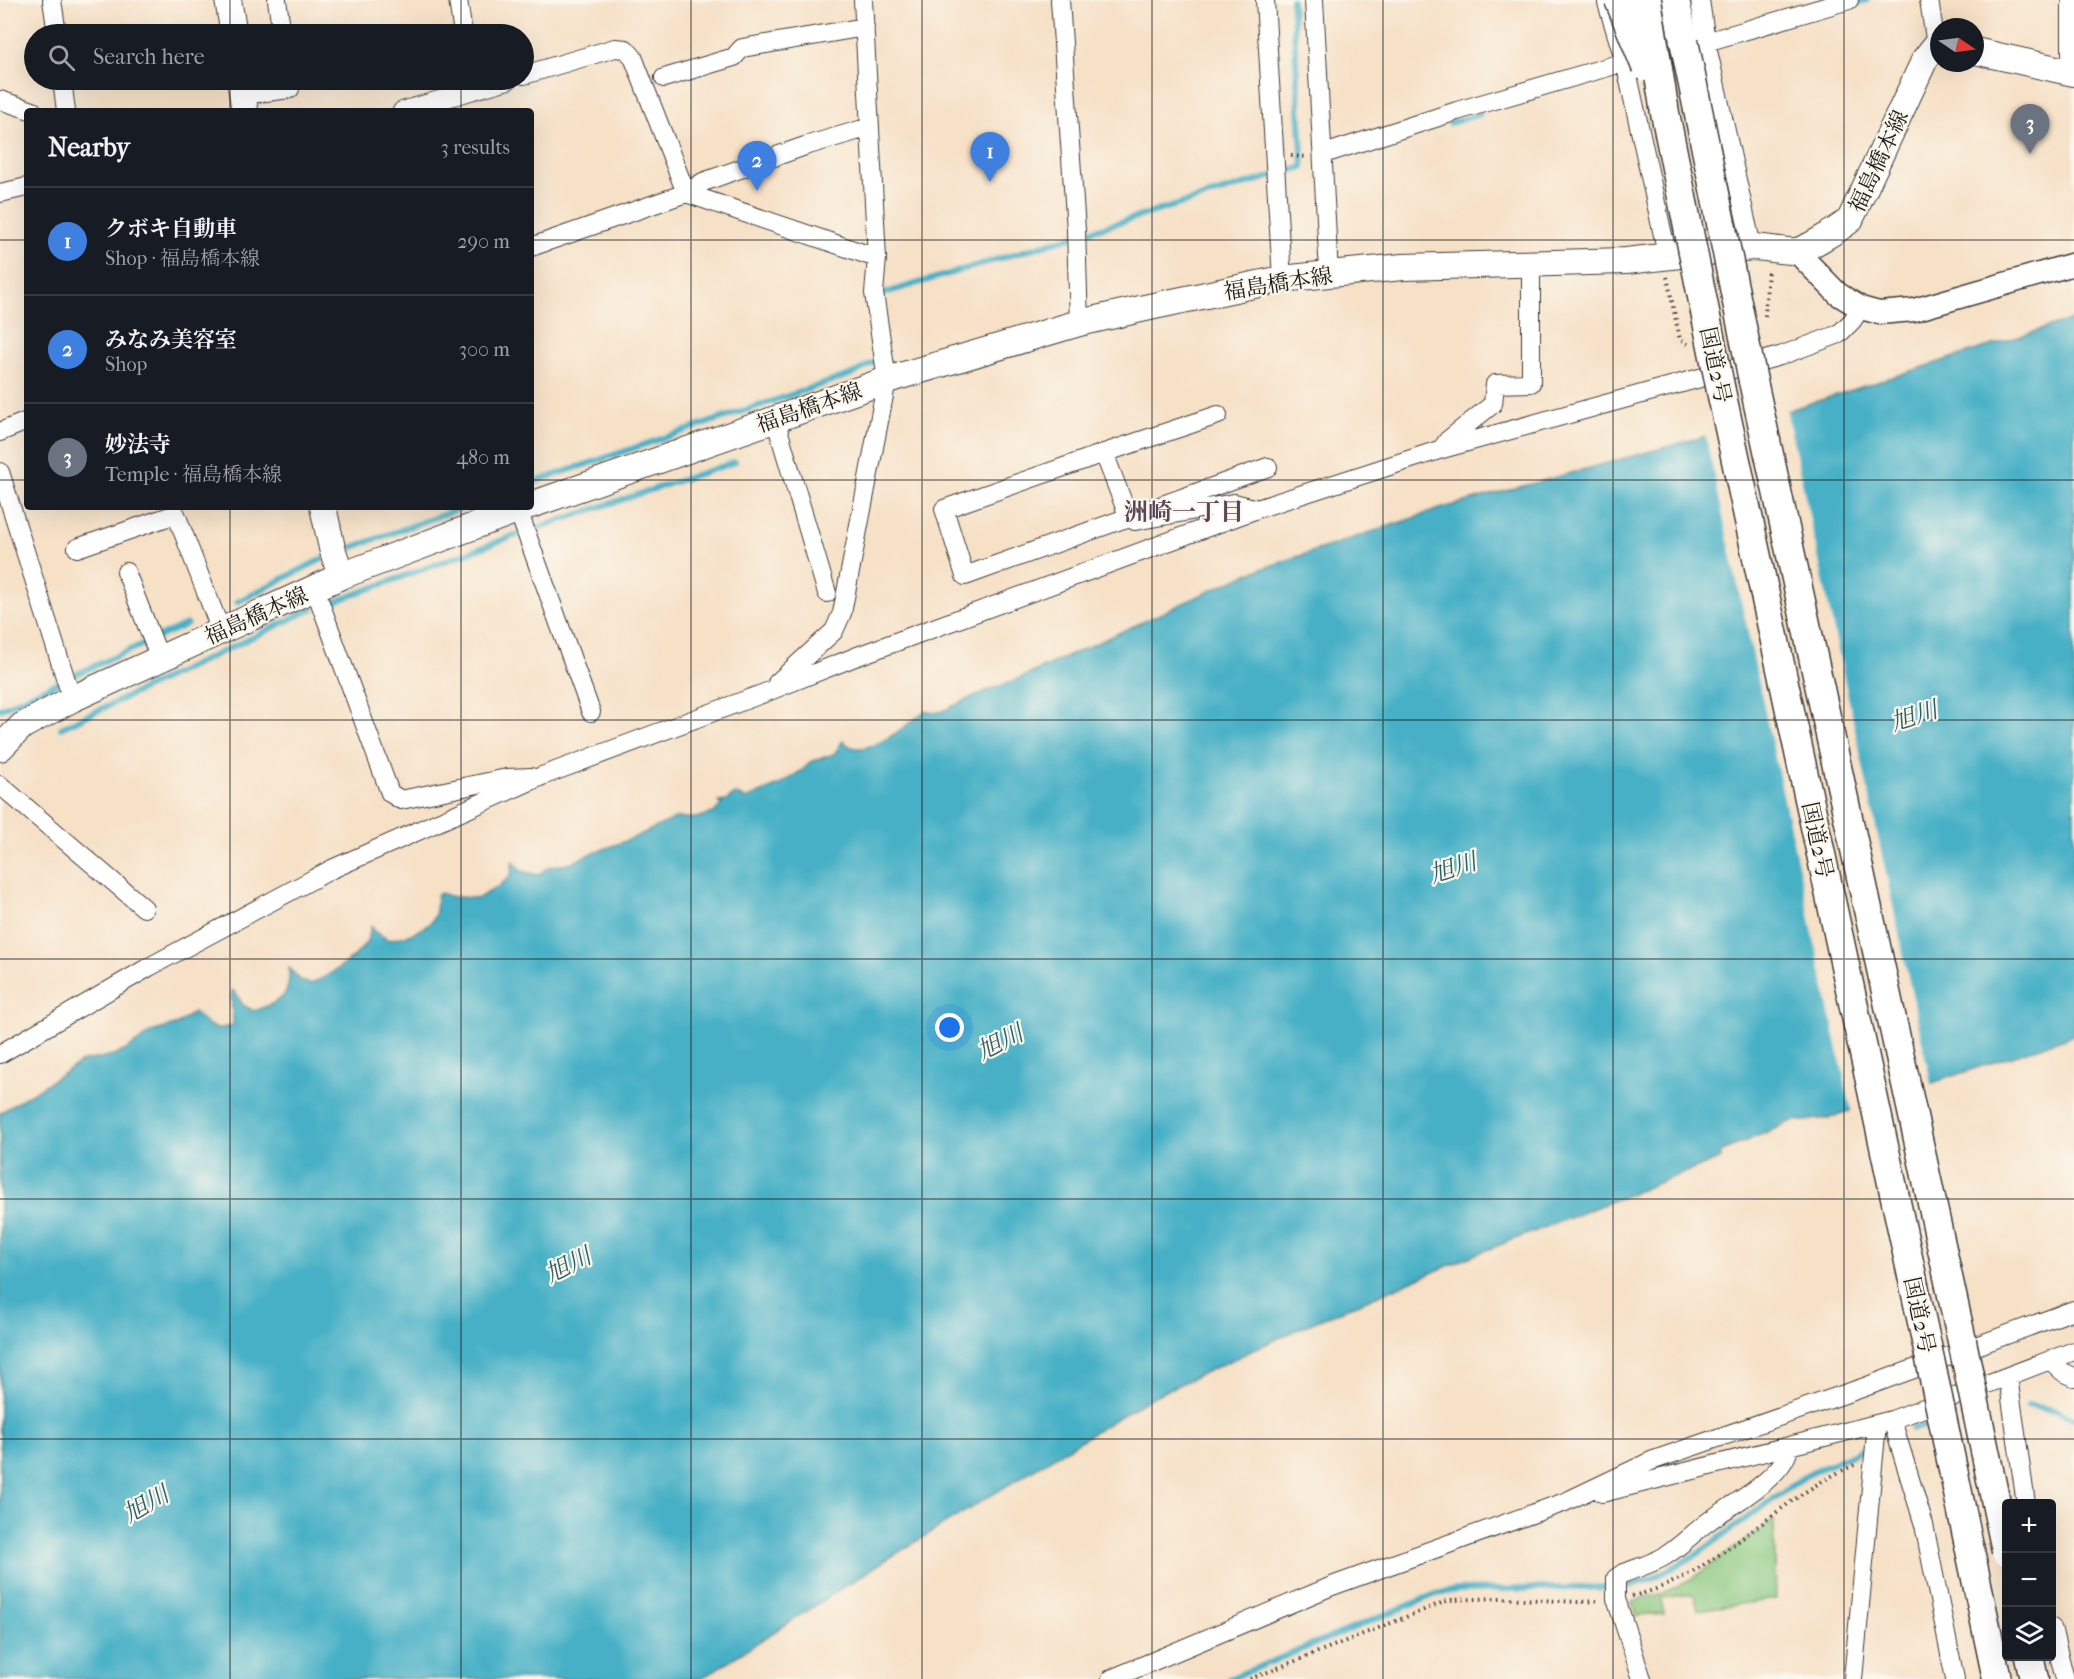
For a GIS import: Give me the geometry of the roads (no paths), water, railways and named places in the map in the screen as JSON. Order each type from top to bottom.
[{"type":"highway","points":[[1619,0],[1665,113]]},
{"type":"highway","name":"国道2号","points":[[1647,0],[1665,113],[1726,414],[1997,1679]]},
{"type":"highway","name":"国道2号","points":[[1676,0],[1695,42],[1756,392],[2002,1528]]},
{"type":"highway","points":[[1683,0],[1695,42]]},
{"type":"highway","points":[[2030,1661],[2034,1679]]},
{"type":"main road","points":[[228,0],[232,24]]},
{"type":"main road","points":[[1984,53],[2072,73]]},
{"type":"main road","name":"福島橋本線","points":[[0,748],[68,686],[155,646],[221,631],[341,576],[525,517],[775,419],[884,365],[1282,279],[1403,267],[1626,261],[1752,247],[1796,251],[1836,231],[1850,220],[1925,59],[1930,54]]},
{"type":"main road","points":[[324,510],[341,576]]},
{"type":"street","points":[[52,0],[56,24]]},
{"type":"street","points":[[277,0],[281,24]]},
{"type":"street","points":[[458,0],[462,24]]},
{"type":"street","points":[[767,692],[834,631],[842,613],[884,365],[874,293],[877,258],[863,0]]},
{"type":"street","points":[[1060,0],[1076,235],[1079,322]]},
{"type":"street","points":[[1265,0],[1282,279]]},
{"type":"street","points":[[1314,0],[1329,274]]},
{"type":"street","points":[[1606,0],[1625,62],[1668,258]]},
{"type":"street","points":[[1700,0],[1695,42],[1752,247]]},
{"type":"street","points":[[1324,158],[1457,111],[1849,0]]},
{"type":"street","points":[[1929,0],[1933,18]]},
{"type":"street","points":[[2071,0],[2072,73]]},
{"type":"street","points":[[664,78],[734,57],[742,48],[865,27]]},
{"type":"street","points":[[534,72],[615,48],[626,49],[633,57],[686,193],[877,258]]},
{"type":"street","points":[[64,90],[66,108]]},
{"type":"street","points":[[243,95],[282,90]]},
{"type":"street","points":[[410,108],[459,90]]},
{"type":"street","points":[[0,100],[24,108]]},
{"type":"street","points":[[534,246],[686,193],[713,178],[805,146],[870,127]]},
{"type":"street","points":[[0,193],[24,188]]},
{"type":"street","points":[[1796,251],[1838,294],[1861,308],[1879,313],[1914,310],[2074,264]]},
{"type":"street","points":[[1442,449],[1448,440],[1493,404],[1495,384],[1530,382],[1531,264]]},
{"type":"street","points":[[0,1054],[149,967],[332,869],[542,776],[855,657],[1257,509],[1442,449],[1780,356],[1839,334],[1861,308]]},
{"type":"street","points":[[1218,415],[944,509],[965,576],[1268,467]]},
{"type":"street","points":[[775,419],[827,593]]},
{"type":"street","points":[[0,432],[24,423]]},
{"type":"street","points":[[1104,453],[1129,518]]},
{"type":"street","points":[[0,472],[68,686]]},
{"type":"street","points":[[1129,518],[1135,520],[1234,503],[1257,509]]},
{"type":"street","points":[[77,548],[176,514],[221,631]]},
{"type":"street","points":[[525,517],[591,712]]},
{"type":"street","points":[[126,572],[155,646]]},
{"type":"street","points":[[315,589],[390,793],[401,800],[507,778],[542,776]]},
{"type":"street","points":[[0,785],[144,908]]},
{"type":"street","points":[[1111,1679],[1332,1586],[1565,1502],[1651,1461],[2074,1311]]},
{"type":"street","points":[[1565,1502],[1884,1422],[2074,1351]]},
{"type":"street","points":[[2051,1361],[2063,1372],[2074,1377]]},
{"type":"street","points":[[2008,1377],[2025,1499]]},
{"type":"street","points":[[1853,1679],[1874,1456],[1884,1422]]},
{"type":"street","points":[[1884,1422],[1924,1525],[1941,1599],[1955,1679]]},
{"type":"street","points":[[1642,1679],[1616,1592],[1616,1578],[1664,1557],[1768,1478],[1784,1461],[1790,1447]]},
{"type":"street","points":[[2056,1644],[2065,1679]]},
{"type":"street","points":[[1146,1679],[1153,1671],[1158,1659]]},
{"type":"water","name":"旭川","points":[[2074,319],[2074,1035],[1826,1119],[1795,1120],[1720,1152],[1719,1155],[1722,1158],[1474,1255],[1307,1325],[1150,1398],[881,1563],[701,1679],[0,1679],[0,1113],[83,1061],[113,1056],[128,1049],[151,1032],[178,1024],[194,1012],[215,1028],[233,1025],[232,991],[243,1005],[254,1011],[271,1004],[286,993],[289,968],[301,981],[311,984],[348,962],[366,942],[371,926],[375,932],[389,940],[422,929],[432,921],[435,915],[437,895],[442,893],[477,899],[511,876],[513,860],[521,871],[538,875],[549,867],[573,863],[676,818],[696,818],[714,813],[722,804],[719,802],[726,801],[735,794],[746,799],[781,784],[804,769],[810,762],[834,754],[843,741],[852,747],[862,748],[874,745],[886,740],[925,711],[933,713],[943,711],[983,692],[1016,680],[1249,573],[1443,508],[1717,433]]},
{"type":"waterway","points":[[881,298],[882,294],[1303,167],[1292,0]]},
{"type":"waterway","points":[[1851,5],[1867,0]]},
{"type":"waterway","points":[[1450,123],[1480,114]]},
{"type":"waterway","points":[[534,482],[855,373],[881,358]]},
{"type":"waterway","points":[[331,603],[519,534],[735,462]]},
{"type":"waterway","points":[[345,550],[456,510]]},
{"type":"waterway","points":[[237,602],[322,559]]},
{"type":"waterway","points":[[61,728],[312,609]]},
{"type":"waterway","points":[[0,709],[187,624]]},
{"type":"waterway","points":[[2027,1405],[2054,1410],[2074,1418]]},
{"type":"waterway","points":[[1912,1429],[1935,1424]]},
{"type":"waterway","points":[[1229,1679],[1436,1594],[1456,1590],[1623,1587],[1651,1579],[1696,1555],[1805,1476],[1863,1449]]},
{"type":"place","name":"妙法寺","points":[[2030,154]]},
{"type":"place","name":"クボキ自動車","points":[[990,182]]},
{"type":"place","name":"みなみ美容室","points":[[757,191]]},
{"type":"district","name":"洲崎一丁目","points":[[1184,512]]}]
